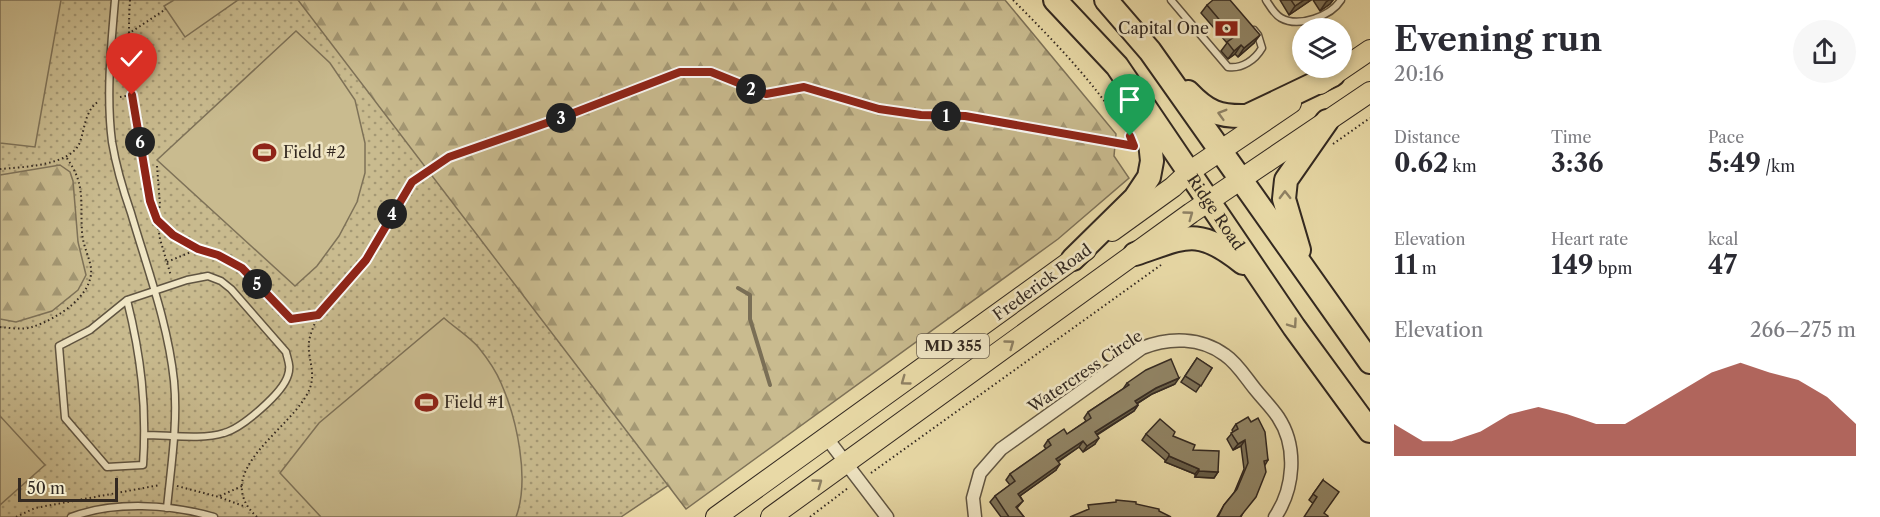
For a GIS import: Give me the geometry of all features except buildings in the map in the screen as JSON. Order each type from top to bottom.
[{"type":"highway","points":[[1106,0],[1201,106],[1218,114],[1231,117],[1247,116],[1327,78]]},
{"type":"highway","points":[[1062,7],[1150,142],[1152,161],[1149,177],[1135,198],[1073,259]]},
{"type":"highway","name":"Ridge Road","points":[[1062,7],[1117,66],[1294,327],[1370,430]]},
{"type":"highway","points":[[1150,51],[1370,362]]},
{"type":"highway","points":[[1306,271],[1284,199],[1285,185],[1296,164],[1327,121]]},
{"type":"highway","points":[[1135,254],[1182,239],[1201,238],[1222,247],[1260,276]]},
{"type":"main road","name":"Frederick Road","points":[[1352,62],[1369,50]]},
{"type":"main road","name":"Frederick Road","points":[[716,517],[1173,187],[1189,172],[1329,78]]},
{"type":"main road","name":"Frederick Road","points":[[771,517],[1209,201],[1370,92]]},
{"type":"street","name":"Watercress Circle","points":[[975,517],[973,498],[980,473],[1001,449],[1142,348],[1156,342],[1182,339],[1213,347],[1227,356],[1279,418],[1287,436],[1292,469],[1283,505],[1275,517]]},
{"type":"street","points":[[826,437],[887,517]]},
{"type":"lane","points":[[115,0],[110,98],[112,142],[122,184],[167,334],[174,382],[174,435],[167,508]]},
{"type":"lane","points":[[1171,0],[1228,67],[1242,66],[1258,55],[1262,48],[1258,35],[1251,26]]},
{"type":"lane","points":[[1266,0],[1281,18],[1295,21],[1312,19],[1324,14],[1341,0]]},
{"type":"lane","points":[[127,300],[137,339],[142,375],[145,435],[143,465],[107,466],[65,418],[59,346],[90,330],[127,300],[196,278],[208,276],[221,281],[231,289],[286,352],[290,365],[288,377],[282,387],[240,427],[215,435],[145,435]]},
{"type":"lane","points":[[71,517],[116,508],[167,508],[194,511],[214,517]]},
{"type":"path","points":[[130,0],[128,34],[132,95],[150,201],[171,276]]},
{"type":"path","points":[[1013,0],[1074,63],[1117,118]]},
{"type":"path","points":[[128,34],[166,9]]},
{"type":"path","points":[[246,507],[242,486],[243,475],[250,462],[298,409],[310,387],[313,367],[308,343],[318,315],[366,260],[412,182],[449,157],[558,119],[680,72],[711,72],[766,94],[804,87],[879,109],[921,115],[965,116],[1134,146]]},
{"type":"path","points":[[120,97],[132,95]]},
{"type":"path","points":[[0,169],[30,166],[66,157],[74,152],[80,144],[87,116],[94,104],[100,101]]},
{"type":"path","points":[[0,327],[31,328],[58,316],[79,299],[89,280],[91,268],[82,245],[80,182],[75,169],[66,157]]},
{"type":"path","points":[[157,166],[160,205],[157,220]]},
{"type":"path","points":[[157,220],[173,235],[198,249],[218,255],[242,268],[291,319],[318,315]]},
{"type":"path","points":[[167,262],[198,249]]},
{"type":"path","points":[[879,468],[1165,262]]},
{"type":"path","points":[[15,517],[35,508],[156,485],[182,486],[219,497],[246,507],[257,517]]},
{"type":"path","points":[[219,497],[242,486]]},
{"type":"path","points":[[810,517],[842,492]]},
{"type":"green space","points":[[0,0],[946,0],[860,357],[621,517],[0,517]]},
{"type":"green space","points":[[0,0],[61,0],[35,147],[0,143]]},
{"type":"green space","points":[[174,0],[238,0],[185,37],[164,6]]},
{"type":"green space","points":[[298,0],[1005,0],[1116,134],[1114,156],[1129,178],[1058,239],[686,509]]},
{"type":"green space","name":"Field #2","points":[[296,31],[330,63],[355,100],[365,143],[365,173],[357,202],[339,236],[317,266],[295,286],[157,160]]},
{"type":"green space","points":[[60,165],[70,172],[73,181],[78,242],[86,275],[78,290],[52,311],[16,322],[0,319],[0,175]]},
{"type":"green space","name":"Field #1","points":[[444,318],[479,348],[497,374],[507,398],[516,431],[522,468],[522,486],[516,517],[321,517],[280,473],[319,423]]},
{"type":"green space","points":[[0,416],[45,465],[0,505]]},
{"type":"waterway","points":[[738,288],[750,295],[750,319],[770,385]]},
{"type":"place","name":"Capital One","points":[[1227,28]]},
{"type":"place","name":"Field #2","points":[[265,152]]},
{"type":"place","name":"Field #1","points":[[426,402]]},
{"type":"route","points":[[132,95],[150,201],[157,220],[173,235],[198,249],[218,255],[242,268],[291,319],[318,315],[366,260],[412,182],[449,157],[558,119],[680,72],[711,72],[766,94],[804,87],[879,109],[921,115],[965,116],[1134,146],[1130,136]]}]
